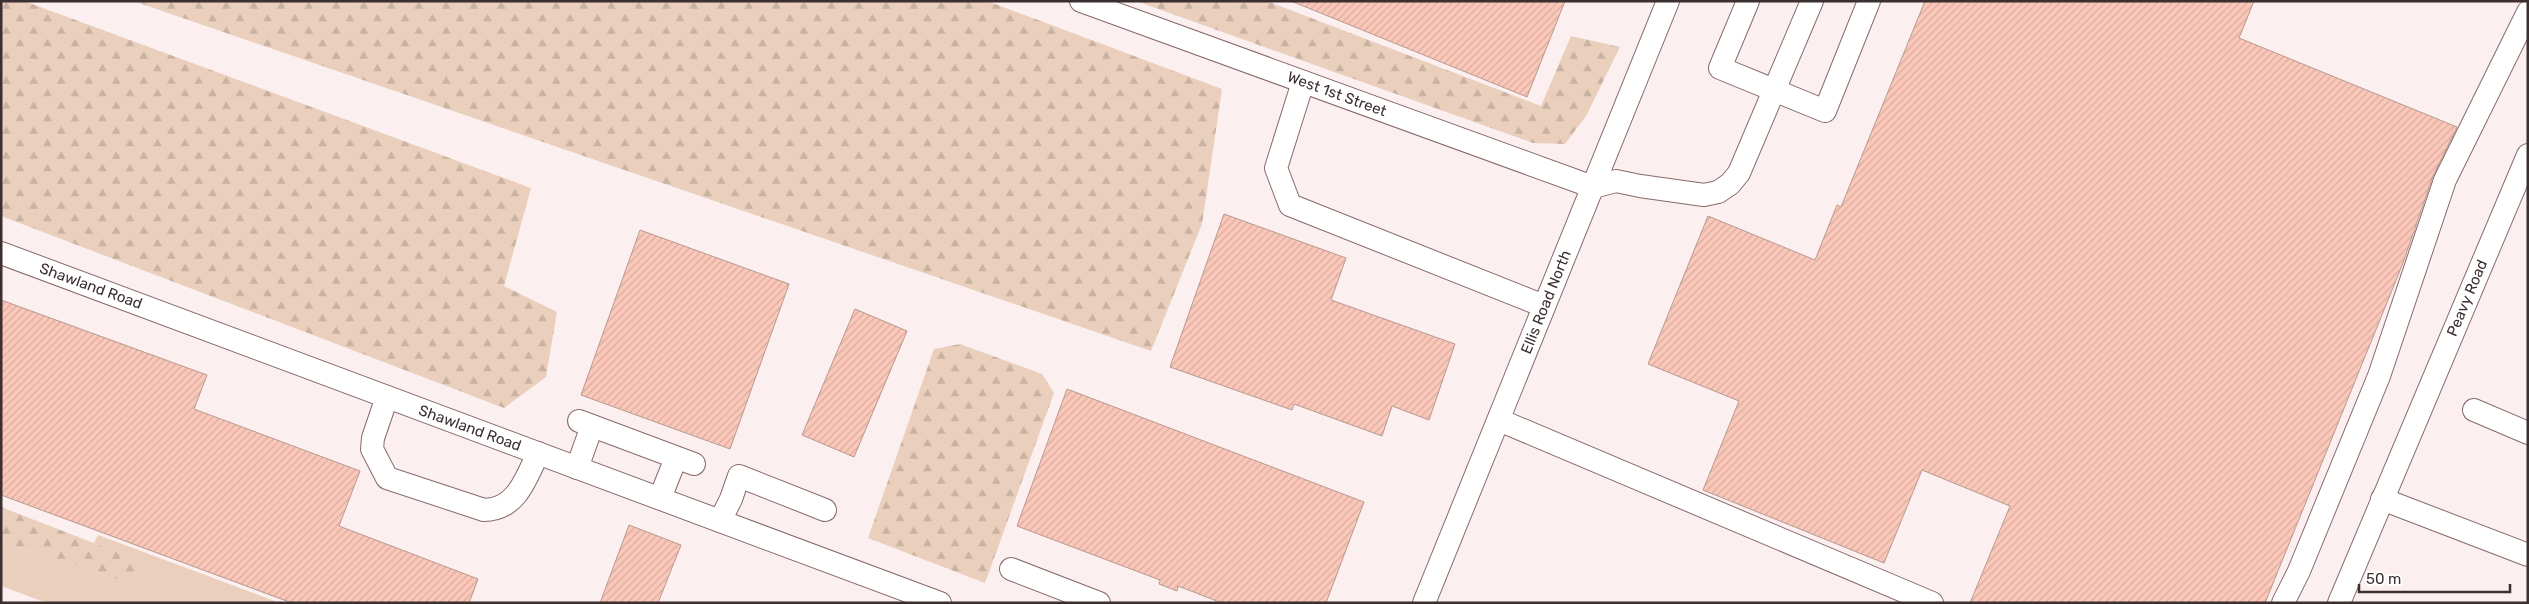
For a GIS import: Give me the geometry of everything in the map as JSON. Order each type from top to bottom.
[{"type":"street","name":"West 1st Street","points":[[1081,1],[1593,186]]},
{"type":"street","name":"Ellis Road North","points":[[1424,603],[1668,1]]},
{"type":"street","points":[[1748,1],[1720,68],[1825,111],[1869,1]]},
{"type":"street","points":[[1593,186],[1616,181],[1704,195],[1718,192],[1730,184],[1739,173],[1776,91],[1812,1]]},
{"type":"street","points":[[2283,603],[2299,570],[2379,376],[2445,180],[2528,12]]},
{"type":"street","points":[[1303,82],[1276,168],[1290,205],[1544,306]]},
{"type":"street","name":"Peavy Road","points":[[2344,602],[2382,499],[2528,155]]},
{"type":"street","name":"Shawland Road","points":[[1,253],[940,603]]},
{"type":"street","points":[[387,397],[373,438],[372,449],[387,478],[484,510],[497,510],[513,499],[523,484],[538,453]]},
{"type":"street","points":[[2474,410],[2528,433]]},
{"type":"street","points":[[1499,420],[1932,603]]},
{"type":"street","points":[[577,468],[586,423],[685,461],[660,498]]},
{"type":"street","points":[[720,521],[732,499],[739,476],[825,510]]},
{"type":"street","points":[[2382,499],[2528,555]]},
{"type":"street","points":[[1011,570],[1091,601]]},
{"type":"green space","points":[[1,1],[24,1],[531,188],[504,286],[557,312],[546,377],[504,408],[1,216]]},
{"type":"green space","points":[[133,1],[987,1],[1222,89],[1202,224],[1151,351]]},
{"type":"green space","points":[[1136,1],[1267,1],[1541,106],[1571,36],[1620,47],[1586,116],[1565,144],[1533,143]]},
{"type":"green space","points":[[960,344],[1042,374],[1054,393],[985,583],[868,538],[934,349]]},
{"type":"green space","points":[[1,507],[140,561],[133,584],[1,542]]},
{"type":"green space","points":[[98,535],[280,603],[47,603],[1,586],[1,542],[133,584],[139,561],[94,543]]},
{"type":"building","points":[[1291,1],[1565,1],[1527,97]]},
{"type":"building","points":[[1925,1],[2254,1],[2239,38],[2457,127],[2433,176],[2403,263],[2265,603],[1970,603],[2010,506],[1922,470],[1884,563],[1703,490],[1739,401],[1648,364],[1708,216],[1815,260],[1837,205],[1841,207]]},
{"type":"building","points":[[1224,214],[1346,258],[1331,300],[1455,344],[1429,420],[1392,406],[1382,436],[1294,404],[1292,410],[1170,367]]},
{"type":"building","points":[[640,230],[789,284],[730,449],[581,395]]},
{"type":"building","points":[[1,300],[207,375],[194,409],[360,471],[339,526],[478,579],[469,603],[292,603],[1,495]]},
{"type":"building","points":[[855,309],[907,331],[854,457],[802,435]]},
{"type":"building","points":[[1067,389],[1364,502],[1326,603],[1222,603],[1178,586],[1177,591],[1159,584],[1160,580],[1017,526]]},
{"type":"building","points":[[629,525],[681,545],[658,603],[600,603]]}]
